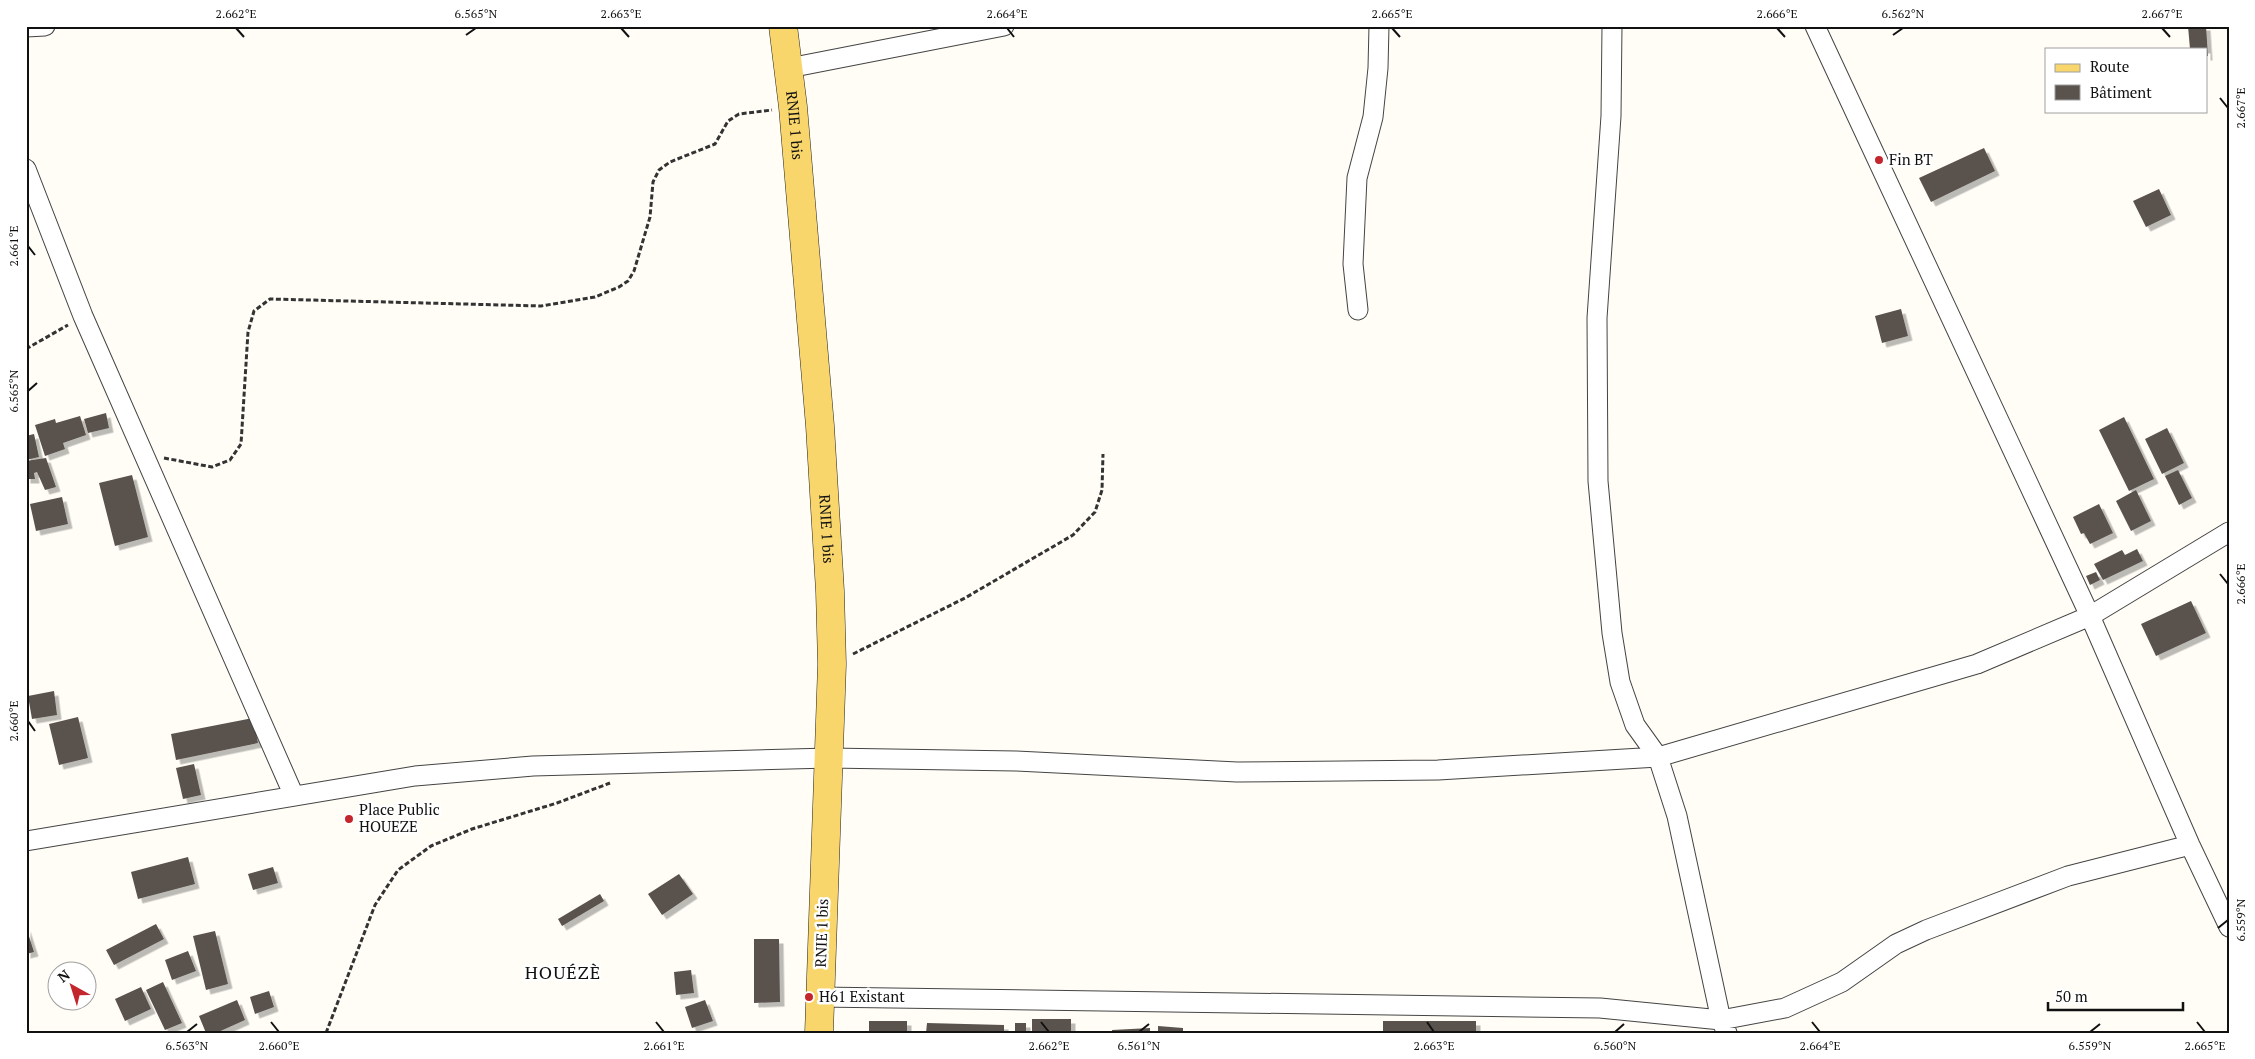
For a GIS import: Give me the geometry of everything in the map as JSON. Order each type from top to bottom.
[{"type":"main road","name":"RNIE 1 bis","points":[[783,26],[793,107],[820,426],[830,591],[832,664],[819,1033]]},
{"type":"street","points":[[26,27],[45,26]]},
{"type":"street","points":[[789,68],[1004,26]]},
{"type":"street","points":[[1358,310],[1353,264],[1356,186],[1362,152],[1373,117],[1378,68],[1379,26]]},
{"type":"street","points":[[1612,26],[1611,116],[1597,318],[1598,481],[1612,633],[1620,682],[1635,725],[1658,757],[1677,816],[1724,1026]]},
{"type":"street","points":[[1815,26],[2090,616],[2190,845],[2229,927]]},
{"type":"street","points":[[26,169],[83,316],[294,796]]},
{"type":"street","points":[[26,841],[415,776],[532,766],[829,758],[1016,761],[1237,772],[1438,770],[1658,757],[1977,664],[2090,616],[2229,532]]},
{"type":"street","points":[[819,997],[1600,1008],[1724,1026],[1785,1008],[1842,982],[1896,944],[1926,930],[2068,876],[2190,845]]},
{"type":"path","points":[[144,454],[212,467],[230,460],[241,444],[248,332],[254,311],[270,299],[541,306],[595,297],[619,287],[628,281],[634,271],[650,217],[653,182],[658,170],[670,162],[715,144],[728,121],[738,114],[793,107]]},
{"type":"path","points":[[26,349],[83,316]]},
{"type":"path","points":[[832,664],[964,598],[1073,535],[1095,512],[1102,490],[1103,454]]},
{"type":"path","points":[[326,1033],[375,905],[398,870],[431,846],[455,836],[558,804],[617,780]]},
{"type":"building","points":[[2188,26],[2206,26],[2207,48],[2190,48]]},
{"type":"building","points":[[1984,148],[1995,171],[1931,202],[1919,178]]},
{"type":"building","points":[[2159,189],[2171,215],[2146,227],[2133,201]]},
{"type":"building","points":[[1901,309],[1908,336],[1882,343],[1875,316]]},
{"type":"building","points":[[106,413],[109,428],[88,433],[84,419]]},
{"type":"building","points":[[80,416],[86,435],[63,443],[65,449],[45,456],[35,425],[55,419],[56,423]]},
{"type":"building","points":[[2124,417],[2154,479],[2129,491],[2099,430]]},
{"type":"building","points":[[2167,428],[2184,463],[2162,474],[2145,439]]},
{"type":"building","points":[[34,434],[39,457],[26,460],[26,436]]},
{"type":"building","points":[[46,458],[56,487],[45,490],[37,472],[34,473],[35,479],[26,479],[26,461]]},
{"type":"building","points":[[2178,470],[2192,498],[2179,505],[2165,476]]},
{"type":"building","points":[[132,475],[148,537],[115,546],[99,483]]},
{"type":"building","points":[[2136,490],[2151,521],[2131,531],[2116,501]]},
{"type":"building","points":[[62,497],[68,524],[36,531],[30,504]]},
{"type":"building","points":[[2099,504],[2113,533],[2090,544],[2084,533],[2081,534],[2073,517]]},
{"type":"building","points":[[2137,549],[2143,561],[2103,580],[2094,564],[2122,550],[2125,555]]},
{"type":"building","points":[[2096,572],[2100,580],[2090,585],[2086,576]]},
{"type":"building","points":[[2191,601],[2206,633],[2156,656],[2141,624]]},
{"type":"building","points":[[54,691],[57,715],[32,719],[28,696]]},
{"type":"building","points":[[78,717],[88,758],[59,765],[49,724]]},
{"type":"building","points":[[253,718],[258,743],[176,760],[171,734]]},
{"type":"building","points":[[194,764],[201,795],[183,799],[176,768]]},
{"type":"building","points":[[188,857],[195,884],[138,899],[131,872]]},
{"type":"building","points":[[273,867],[278,883],[253,890],[248,874]]},
{"type":"building","points":[[679,874],[693,894],[662,915],[648,894]]},
{"type":"building","points":[[600,894],[604,901],[562,926],[558,919]]},
{"type":"building","points":[[156,924],[164,939],[114,965],[106,950]]},
{"type":"building","points":[[26,927],[34,952],[26,954]]},
{"type":"building","points":[[215,931],[228,984],[206,990],[193,936]]},
{"type":"building","points":[[754,939],[779,939],[780,1002],[754,1003]]},
{"type":"building","points":[[188,951],[196,971],[172,980],[165,960]]},
{"type":"building","points":[[691,970],[694,993],[676,995],[674,972]]},
{"type":"building","points":[[163,982],[182,1023],[165,1030],[146,990]]},
{"type":"building","points":[[141,987],[151,1009],[125,1021],[115,999]]},
{"type":"building","points":[[269,991],[274,1007],[255,1014],[250,997]]},
{"type":"building","points":[[237,1000],[245,1020],[216,1033],[206,1033],[199,1016]]},
{"type":"building","points":[[705,1000],[713,1021],[692,1028],[685,1007]]},
{"type":"building","points":[[1032,1019],[1071,1019],[1071,1033],[1032,1033]]},
{"type":"building","points":[[869,1021],[907,1021],[907,1033],[869,1033]]},
{"type":"building","points":[[1383,1021],[1476,1021],[1476,1033],[1383,1033]]},
{"type":"building","points":[[927,1023],[1004,1025],[1004,1033],[926,1033]]},
{"type":"building","points":[[1015,1023],[1026,1023],[1026,1033],[1015,1033]]},
{"type":"building","points":[[1158,1026],[1183,1028],[1183,1033],[1158,1033]]},
{"type":"building","points":[[1150,1028],[1150,1033],[1112,1033],[1112,1030]]},
{"type":"place","name":"Fin BT","points":[[1879,160]]},
{"type":"place","name":"Place Public HOUEZE","points":[[349,819]]},
{"type":"place","name":"H61 Existant","points":[[809,997]]},
{"type":"district","name":"HOUÉZÈ","points":[[563,973]]}]
